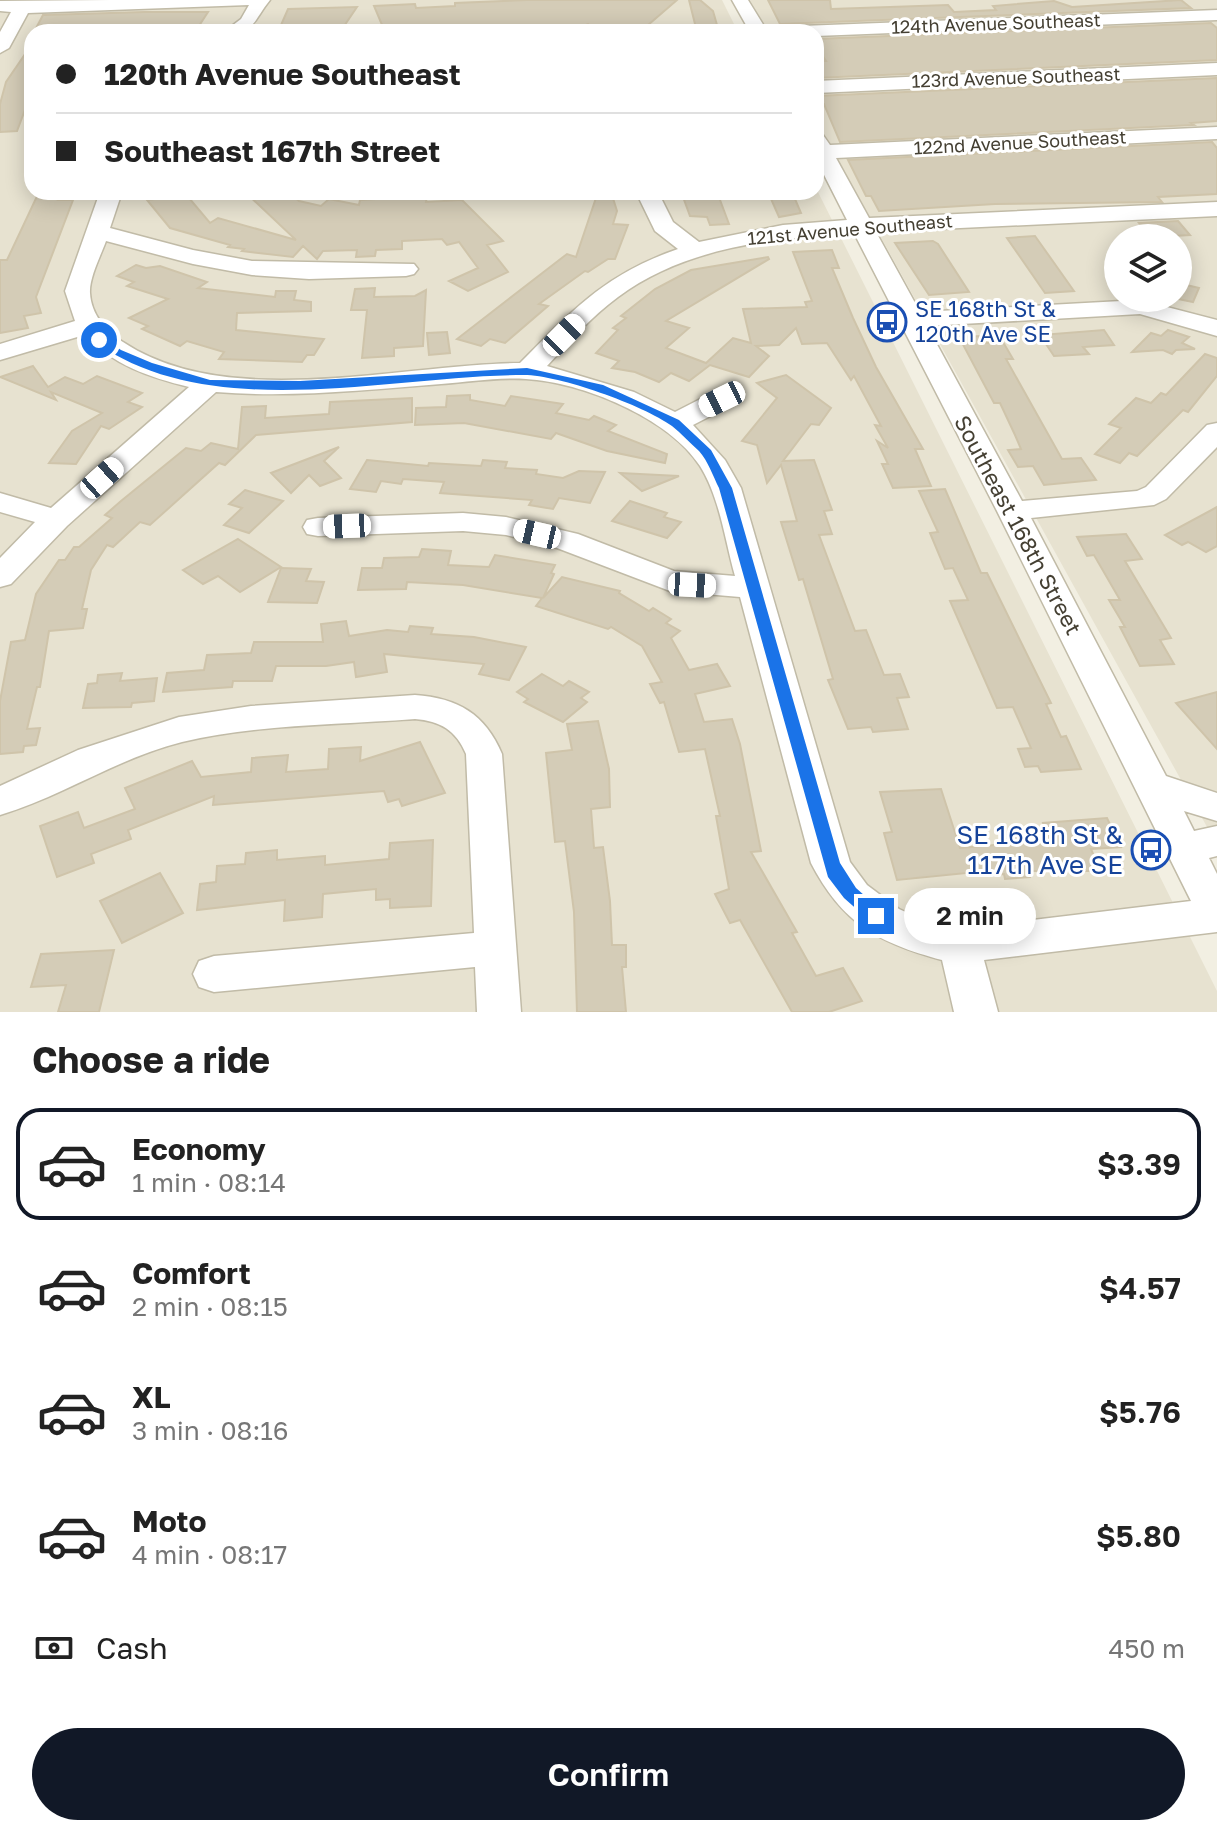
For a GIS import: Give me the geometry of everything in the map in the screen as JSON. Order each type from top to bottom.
[{"type":"street","points":[[0,6],[22,8],[261,0]]},
{"type":"street","points":[[244,24],[261,0]]},
{"type":"street","points":[[740,0],[754,24]]},
{"type":"street","points":[[0,48],[22,8]]},
{"type":"street","name":"124th Avenue Southeast","points":[[824,30],[1217,15]]},
{"type":"street","name":"123rd Avenue Southeast","points":[[824,87],[1217,69]]},
{"type":"street","name":"122nd Avenue Southeast","points":[[824,146],[1217,133]]},
{"type":"street","name":"Southeast 168th Street","points":[[824,156],[1153,786],[1201,844],[1217,914]]},
{"type":"street","points":[[108,200],[77,291],[78,306],[87,326],[117,353],[210,383],[300,384],[527,371],[603,389],[675,423],[707,452],[726,488],[752,588],[837,877],[876,916],[926,941],[959,946],[1217,914]]},
{"type":"street","points":[[651,200],[663,226],[695,250]]},
{"type":"street","name":"121st Avenue Southeast","points":[[527,371],[600,298],[652,267],[695,250],[763,235],[861,226],[1217,209]]},
{"type":"street","points":[[97,231],[192,258],[252,268],[318,273],[406,269]]},
{"type":"street","points":[[909,320],[1140,307],[1217,328]]},
{"type":"street","points":[[0,352],[87,326]]},
{"type":"street","points":[[0,577],[56,519],[210,383]]},
{"type":"street","points":[[675,423],[722,399]]},
{"type":"street","points":[[1012,511],[1143,499],[1156,493],[1217,431]]},
{"type":"street","points":[[0,502],[56,519]]},
{"type":"street","points":[[318,527],[463,522],[506,526],[567,541],[670,581],[752,588]]},
{"type":"street","points":[[0,801],[130,745],[208,724],[415,707],[438,709],[459,717],[471,727],[484,754],[499,1012]]},
{"type":"street","points":[[1153,786],[1217,807]]},
{"type":"street","points":[[959,946],[976,1012]]},
{"type":"street","points":[[214,974],[495,948]]},
{"type":"shaded area","points":[[0,0],[722,0],[734,24],[24,24],[24,200],[822,200],[1217,991],[1217,1012],[0,1012]]},
{"type":"shaded area","points":[[750,0],[1217,0],[1217,845],[824,134],[824,24],[764,24]]},
{"type":"building","points":[[677,0],[649,24],[382,24],[374,6],[415,4],[416,8],[455,6],[455,3]]},
{"type":"building","points":[[689,0],[700,0],[713,11],[717,24],[695,24]]},
{"type":"building","points":[[768,0],[830,0],[831,9],[948,5],[954,12],[996,10],[993,6],[1054,1],[1072,7],[1181,0],[1191,8],[780,24]]},
{"type":"building","points":[[357,7],[345,24],[281,24],[288,9]]},
{"type":"building","points":[[208,12],[200,24],[38,24],[43,15]]},
{"type":"building","points":[[1211,23],[1217,28],[1217,60],[824,78],[824,39]]},
{"type":"building","points":[[24,56],[24,112],[17,131],[0,132],[0,104],[6,82]]},
{"type":"building","points":[[1217,78],[1217,121],[1191,123],[1194,125],[840,142],[824,104],[824,96]]},
{"type":"building","points":[[1212,142],[1217,148],[1217,194],[1158,197],[1162,202],[995,204],[879,211],[871,196],[866,196],[848,160]]},
{"type":"building","points":[[35,200],[73,200],[36,297],[41,313],[24,316],[28,328],[0,333],[0,260],[7,260]]},
{"type":"building","points":[[147,200],[191,200],[210,223],[218,218],[296,240],[254,200],[298,200],[321,206],[328,200],[359,205],[360,200],[462,200],[503,241],[487,245],[508,272],[468,291],[449,281],[478,268],[459,242],[447,245],[442,239],[402,241],[402,249],[376,250],[375,256],[356,257],[357,250],[323,251],[317,259],[303,246],[293,257],[242,251],[244,249],[228,247],[230,245],[170,228]]},
{"type":"building","points":[[595,200],[614,200],[617,211],[613,224],[628,225],[615,259],[608,259],[585,271],[539,304],[548,306],[505,343],[490,339],[481,346],[457,339],[567,254],[576,257]]},
{"type":"building","points":[[684,200],[720,200],[729,224],[710,225],[707,217],[690,216]]},
{"type":"building","points":[[772,200],[795,200],[801,213],[779,217]]},
{"type":"building","points":[[1178,221],[1181,224],[1140,224]]},
{"type":"building","points":[[1035,236],[1074,291],[1045,293],[1007,238]]},
{"type":"building","points":[[933,241],[969,292],[929,295],[895,243]]},
{"type":"building","points":[[832,250],[839,268],[832,268],[876,367],[923,449],[915,449],[931,486],[893,488],[882,464],[888,464],[877,441],[888,448],[875,425],[881,426],[854,376],[851,380],[827,343],[802,344],[796,328],[779,345],[756,346],[769,356],[749,377],[710,365],[689,381],[671,373],[659,382],[635,372],[612,368],[619,361],[596,353],[618,330],[613,328],[626,318],[621,316],[655,289],[691,270],[768,257],[666,321],[689,328],[666,348],[706,363],[733,338],[751,343],[743,309],[807,307],[805,302],[812,301],[793,252]]},
{"type":"building","points":[[136,265],[146,268],[160,266],[207,282],[198,288],[275,297],[276,291],[296,291],[294,300],[311,302],[311,311],[237,313],[236,330],[324,339],[314,355],[307,355],[302,362],[219,359],[224,352],[187,341],[180,346],[142,329],[148,326],[129,318],[168,299],[127,286],[134,282],[117,276]]},
{"type":"building","points":[[1192,286],[1199,288],[1192,302]]},
{"type":"building","points":[[375,288],[374,297],[415,296],[426,290],[423,346],[394,348],[394,356],[362,358],[367,310],[351,310],[355,289]]},
{"type":"building","points":[[1104,330],[1114,345],[1083,347],[1089,354],[1054,356],[1040,335]]},
{"type":"building","points":[[1168,330],[1189,337],[1182,343],[1195,349],[1176,350],[1172,354],[1163,350],[1132,352],[1151,333],[1161,336]]},
{"type":"building","points":[[447,332],[450,353],[429,355],[427,333]]},
{"type":"building","points":[[982,336],[986,343],[1003,342],[1013,359],[1006,359],[1062,459],[1081,458],[1096,480],[1044,485],[1033,466],[1018,467],[1008,450],[1021,449],[1015,435],[1000,403],[994,403],[959,337]]},
{"type":"building","points":[[1205,354],[1217,358],[1217,376],[1188,412],[1183,410],[1137,456],[1129,453],[1120,463],[1095,454],[1121,428],[1109,424],[1136,398],[1151,403],[1161,393],[1166,395]]},
{"type":"building","points":[[33,366],[48,387],[65,377],[83,384],[97,376],[142,393],[128,402],[142,407],[109,429],[101,426],[76,464],[49,463],[72,431],[102,413],[51,392],[56,400],[0,377]]},
{"type":"building","points":[[786,375],[831,408],[819,425],[811,424],[783,461],[814,460],[832,510],[824,511],[832,534],[819,535],[855,631],[866,630],[884,675],[900,674],[909,697],[897,698],[908,729],[873,732],[871,727],[848,729],[828,680],[833,679],[803,579],[799,580],[781,522],[797,521],[781,465],[767,483],[757,445],[742,441],[777,398],[757,383]]},
{"type":"building","points":[[470,395],[470,400],[505,406],[511,396],[563,404],[556,413],[589,420],[594,416],[616,425],[608,431],[667,454],[665,463],[607,451],[556,433],[551,439],[464,423],[415,425],[416,408],[446,407],[447,396]]},
{"type":"building","points":[[412,398],[412,422],[256,435],[225,465],[219,463],[150,525],[140,522],[113,547],[107,545],[91,570],[82,609],[87,609],[83,628],[49,631],[40,687],[37,687],[27,729],[40,728],[36,745],[24,746],[23,752],[0,754],[0,701],[11,642],[25,640],[36,594],[59,560],[65,560],[74,547],[79,547],[112,518],[105,515],[121,501],[186,448],[201,451],[211,443],[238,449],[242,407],[266,406],[265,418],[329,414],[330,402]]},
{"type":"building","points":[[339,447],[324,461],[341,478],[320,486],[309,475],[291,493],[271,473]]},
{"type":"building","points":[[367,460],[428,466],[429,463],[481,466],[483,460],[507,462],[505,468],[537,470],[536,474],[563,478],[579,471],[605,472],[590,503],[559,498],[553,509],[529,505],[532,500],[440,493],[444,482],[403,479],[401,484],[381,481],[376,492],[350,489]]},
{"type":"building","points":[[620,473],[679,476],[642,491]]},
{"type":"building","points":[[945,489],[981,573],[987,573],[1051,703],[1046,704],[1061,737],[1066,736],[1081,769],[1041,772],[1038,766],[1025,767],[1018,749],[1031,748],[1013,707],[997,708],[950,601],[968,600],[953,568],[945,569],[930,533],[938,532],[919,491]]},
{"type":"building","points":[[245,490],[283,501],[249,533],[224,525],[242,508],[229,504]]},
{"type":"building","points":[[630,501],[667,513],[664,517],[681,522],[667,538],[612,521]]},
{"type":"building","points":[[1217,507],[1217,546],[1206,552],[1188,542],[1182,545],[1165,535]]},
{"type":"building","points":[[1126,534],[1142,559],[1125,561],[1171,638],[1160,640],[1174,664],[1140,666],[1120,627],[1125,627],[1109,600],[1120,600],[1094,555],[1087,556],[1077,537]]},
{"type":"building","points":[[238,539],[281,567],[240,592],[218,576],[203,584],[183,570]]},
{"type":"building","points":[[422,549],[451,551],[448,565],[489,567],[495,555],[555,565],[543,598],[562,577],[620,591],[649,611],[653,608],[671,619],[666,623],[680,631],[671,638],[689,670],[717,664],[730,686],[695,694],[704,722],[732,719],[740,744],[761,851],[751,852],[797,932],[792,933],[816,976],[843,968],[862,1001],[829,1012],[792,1012],[740,920],[730,923],[715,894],[729,889],[716,816],[720,816],[705,749],[679,752],[664,702],[660,703],[650,684],[662,682],[642,646],[611,627],[608,629],[536,606],[542,598],[463,585],[407,582],[406,589],[358,590],[362,568],[382,568],[384,558],[419,557]]},
{"type":"building","points":[[281,568],[311,569],[306,581],[324,582],[317,603],[268,602]]},
{"type":"building","points":[[346,621],[349,636],[387,630],[408,632],[410,626],[433,628],[431,634],[474,637],[526,647],[509,680],[479,674],[484,664],[384,654],[387,672],[356,677],[354,662],[326,666],[276,666],[272,681],[233,681],[232,687],[163,692],[167,673],[204,670],[207,655],[251,653],[254,642],[323,642],[321,624]]},
{"type":"building","points":[[122,673],[120,681],[157,678],[154,701],[132,703],[131,707],[83,708],[88,684],[97,683],[98,675]]},
{"type":"building","points":[[542,674],[563,686],[569,681],[589,692],[581,698],[587,702],[563,722],[524,702],[528,699],[517,692]]},
{"type":"building","points":[[1217,692],[1217,749],[1176,703]]},
{"type":"building","points":[[598,721],[609,769],[610,807],[591,809],[594,848],[603,847],[612,945],[626,945],[626,967],[622,967],[626,1012],[577,1012],[574,912],[565,841],[555,842],[546,753],[572,750],[567,724]]},
{"type":"building","points":[[420,742],[445,793],[402,806],[399,799],[388,802],[384,791],[213,805],[214,796],[128,830],[131,839],[91,854],[94,863],[57,877],[40,826],[78,812],[84,828],[135,809],[125,788],[192,761],[201,777],[251,772],[252,758],[288,755],[286,772],[328,769],[329,749],[361,747],[360,761]]},
{"type":"building","points":[[941,789],[960,848],[1006,844],[1002,832],[1045,829],[1043,823],[1107,818],[1121,847],[1091,849],[1100,871],[1029,871],[1030,877],[1005,879],[1004,874],[978,876],[976,872],[897,880],[884,833],[892,832],[880,792]]},
{"type":"building","points":[[433,840],[431,906],[390,908],[390,899],[376,900],[376,889],[323,894],[322,917],[284,921],[285,900],[197,910],[200,884],[216,882],[217,866],[245,864],[246,853],[277,850],[277,860],[325,856],[325,865],[389,859],[390,843]]},
{"type":"building","points":[[160,873],[183,913],[122,943],[100,901]]},
{"type":"building","points":[[114,950],[99,1012],[58,1012],[66,985],[31,987],[41,954]]},
{"type":"place","name":"SE 168th St & 120th Ave SE","points":[[887,322]]},
{"type":"place","name":"SE 168th St & 117th Ave SE","points":[[1151,850]]},
{"type":"route","points":[[99,340],[117,353],[210,383],[300,384],[527,371],[603,389],[675,423],[707,452],[726,488],[831,863],[837,877],[850,893],[876,916]]}]
